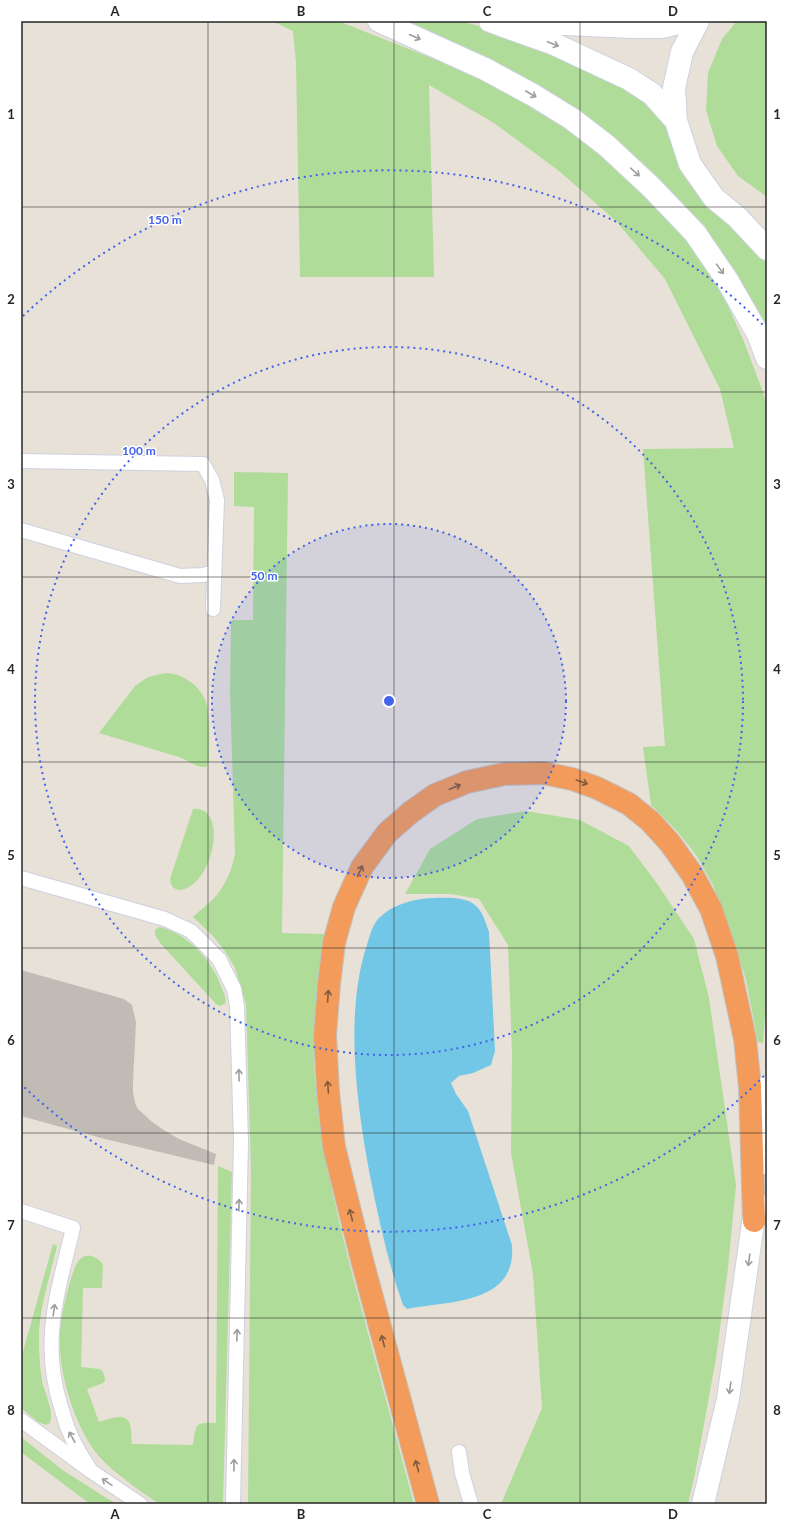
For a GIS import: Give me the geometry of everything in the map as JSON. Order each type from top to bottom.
[{"type":"highway","points":[[428,1504],[362,1264],[334,1147],[328,1091],[325,1035],[334,943],[344,907],[362,866],[387,833],[411,812],[435,795],[467,782],[504,774],[543,773],[572,779],[596,788],[629,804],[650,821],[670,843],[692,874],[711,909],[727,956],[745,1039],[750,1087],[754,1221]]},
{"type":"main road","points":[[379,21],[485,69],[533,95],[572,119],[607,146],[652,187],[695,233],[728,280],[758,334],[767,358]]},
{"type":"main road","points":[[490,21],[554,44],[629,79],[652,94],[676,121]]},
{"type":"main road","points":[[519,21],[632,27],[662,27],[686,21]]},
{"type":"main road","points":[[698,21],[682,52],[674,88],[676,121],[690,164],[714,198],[737,217],[767,249]]},
{"type":"main road","points":[[737,217],[767,232]]},
{"type":"main road","points":[[703,1504],[728,1399],[754,1221],[767,1087]]},
{"type":"lane","points":[[21,461],[203,464],[212,480],[217,500],[213,608]]},
{"type":"lane","points":[[21,530],[180,576],[203,575],[214,572]]},
{"type":"lane","points":[[22,879],[165,919],[191,931],[219,959],[234,989],[237,1006],[241,1141],[233,1504]]},
{"type":"lane","points":[[21,1212],[73,1228],[54,1305],[51,1351],[57,1393],[69,1431],[91,1471]]},
{"type":"lane","points":[[21,1420],[91,1471],[140,1504]]},
{"type":"lane","points":[[459,1452],[462,1473],[472,1504]]},
{"type":"green space","points":[[272,21],[338,21],[482,78],[527,102],[601,154],[642,193],[686,239],[718,284],[743,339],[763,392],[767,407],[767,988],[763,1043],[758,1042],[746,980],[737,950],[713,885],[696,855],[677,831],[651,805],[643,747],[665,746],[643,449],[734,448],[720,389],[665,279],[616,221],[559,171],[494,123],[429,85],[434,277],[300,277],[296,62],[293,31]]},
{"type":"green space","points":[[394,21],[459,21],[475,25],[551,52],[593,71],[646,100],[668,126],[767,263],[767,333],[658,181]]},
{"type":"green space","points":[[737,21],[767,21],[767,197],[738,176],[717,146],[706,110],[708,73],[722,39]]},
{"type":"green space","points":[[234,472],[288,473],[282,933],[325,934],[317,997],[314,1044],[316,1088],[323,1142],[353,1277],[414,1504],[248,1504],[251,1168],[246,1004],[235,968],[225,951],[213,936],[193,917],[214,899],[220,891],[231,870],[235,853],[230,690],[231,620],[253,620],[254,507],[234,506]]},
{"type":"green space","points":[[166,673],[185,678],[200,690],[206,702],[208,715],[209,761],[206,767],[195,765],[179,757],[99,733],[135,686],[148,677]]},
{"type":"green space","points":[[193,809],[204,811],[211,820],[214,832],[213,847],[201,876],[191,886],[179,890],[173,887],[170,879]]},
{"type":"green space","points":[[526,811],[580,820],[629,846],[658,885],[694,939],[709,998],[736,1185],[728,1268],[716,1358],[695,1474],[688,1504],[501,1504],[542,1408],[533,1274],[511,1153],[512,1053],[508,945],[479,899],[451,894],[405,894],[430,849],[477,819]]},
{"type":"green space","points":[[159,927],[169,930],[189,941],[205,957],[217,976],[226,1000],[225,1004],[220,1006],[216,1004],[161,944],[155,935],[155,930]]},
{"type":"green space","points":[[218,1166],[232,1172],[223,1504],[162,1504],[144,1494],[105,1463],[86,1438],[73,1409],[64,1378],[60,1346],[62,1317],[69,1285],[76,1264],[83,1257],[94,1257],[103,1264],[102,1288],[83,1288],[81,1367],[100,1369],[104,1375],[105,1381],[103,1383],[87,1389],[99,1422],[119,1417],[126,1419],[131,1427],[132,1444],[193,1445],[197,1426],[204,1423],[216,1423]]},
{"type":"green space","points":[[53,1244],[57,1246],[42,1306],[39,1330],[41,1376],[51,1413],[50,1423],[46,1425],[38,1422],[21,1408],[21,1359]]},
{"type":"green space","points":[[21,1437],[64,1471],[116,1504],[90,1504],[21,1452]]},
{"type":"water","points":[[432,898],[455,898],[472,903],[481,911],[489,932],[495,1051],[491,1065],[473,1073],[459,1076],[451,1083],[456,1094],[468,1111],[512,1245],[511,1265],[503,1279],[492,1290],[459,1301],[407,1309],[403,1305],[388,1257],[370,1176],[357,1092],[354,1034],[359,978],[365,951],[376,921],[391,909],[404,903]]},
{"type":"building","points":[[21,970],[124,999],[132,1005],[136,1022],[133,1092],[138,1109],[151,1121],[179,1139],[216,1154],[214,1165],[105,1139],[21,1116]]}]
